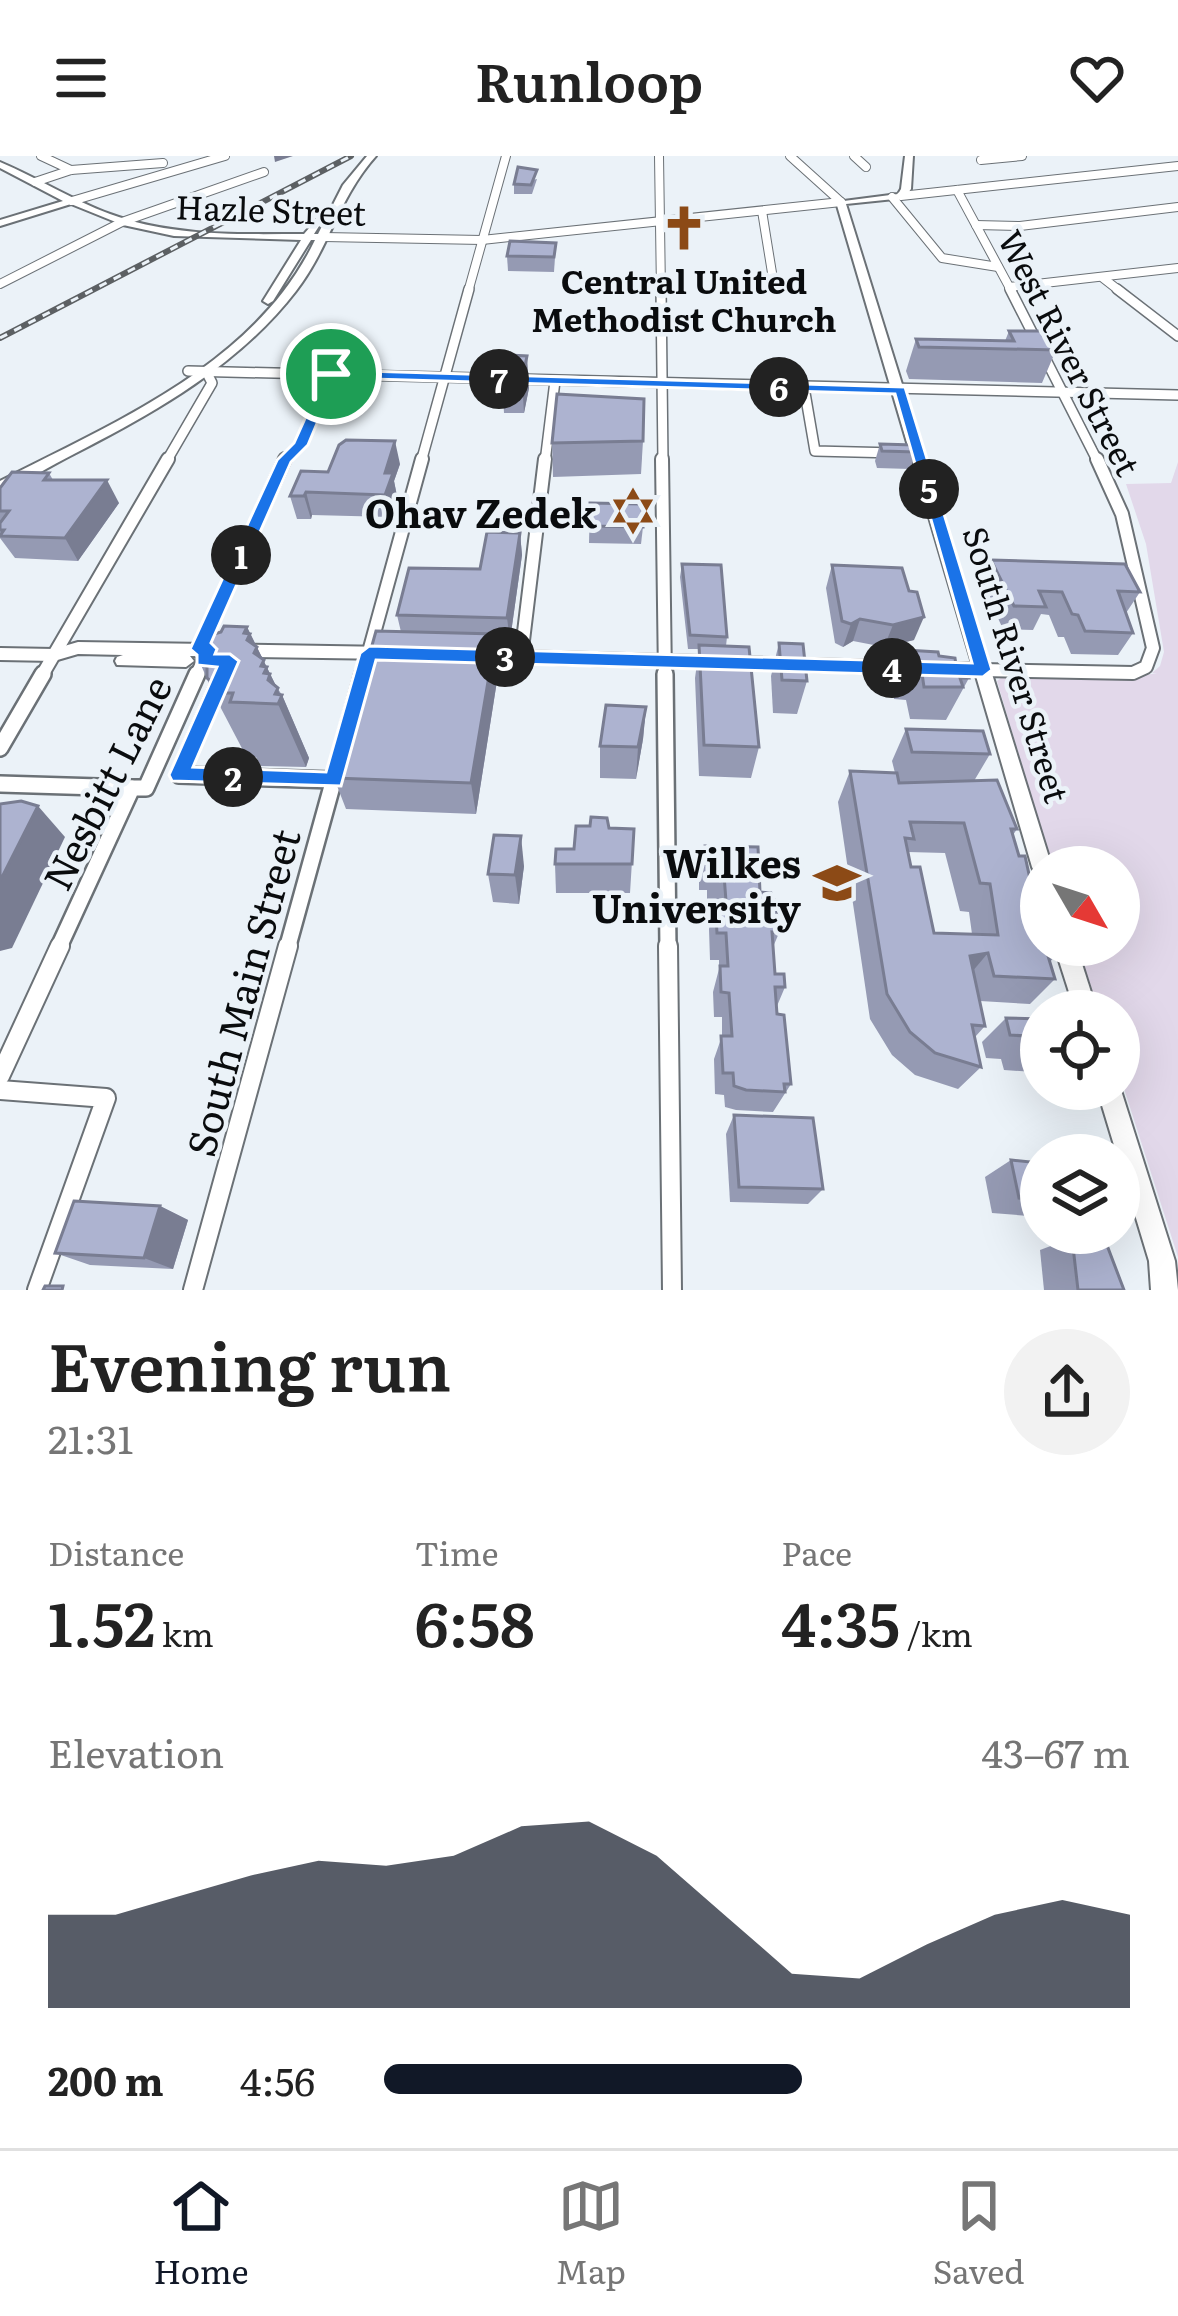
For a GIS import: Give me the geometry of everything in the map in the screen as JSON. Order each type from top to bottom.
[{"type":"main road","points":[[0,488],[206,371],[269,317],[296,285],[341,177],[363,156]]},
{"type":"main road","points":[[0,475],[188,370],[274,295],[317,237],[347,183],[372,156]]},
{"type":"main road","points":[[841,202],[896,196],[909,156]]},
{"type":"main road","name":"Hazle Street","points":[[0,165],[122,222],[200,236],[317,237]]},
{"type":"main road","points":[[2,220],[72,201]]},
{"type":"main road","name":"South River Street","points":[[841,202],[1036,846]]},
{"type":"main road","points":[[0,654],[54,655],[65,661],[273,653],[410,654]]},
{"type":"main road","points":[[201,655],[230,661],[273,653]]},
{"type":"main road","points":[[454,655],[983,670]]},
{"type":"main road","points":[[1116,1110],[1170,1271],[1165,1290]]},
{"type":"street","points":[[44,156],[71,170]]},
{"type":"street","points":[[72,201],[225,156]]},
{"type":"street","name":"South Main Street","points":[[193,1290],[506,156]]},
{"type":"street","points":[[658,156],[672,1290]]},
{"type":"street","points":[[790,156],[841,202]]},
{"type":"street","points":[[854,156],[866,167]]},
{"type":"street","points":[[983,188],[978,158],[1022,156]]},
{"type":"street","points":[[35,182],[71,170],[164,159],[162,174]]},
{"type":"street","points":[[896,196],[1144,170],[1176,160]]},
{"type":"street","points":[[1133,163],[1144,170]]},
{"type":"street","points":[[1165,167],[1178,180]]},
{"type":"street","points":[[0,284],[122,222],[264,172]]},
{"type":"street","name":"West River Street","points":[[957,190],[1066,392],[1125,528],[1153,648],[1146,667],[1133,674],[983,670]]},
{"type":"street","points":[[896,196],[942,258],[998,267]]},
{"type":"street","name":"Hazle Street","points":[[317,237],[482,241],[841,202]]},
{"type":"street","points":[[976,225],[1021,226],[1178,207]]},
{"type":"street","points":[[762,211],[773,279]]},
{"type":"street","points":[[1009,287],[1178,268]]},
{"type":"street","points":[[1103,278],[1178,336]]},
{"type":"street","points":[[188,370],[1178,395]]},
{"type":"street","points":[[0,748],[212,385],[206,371]]},
{"type":"street","points":[[201,655],[284,460],[300,445],[331,374]]},
{"type":"street","points":[[521,657],[555,381]]},
{"type":"street","points":[[804,387],[815,451],[918,453]]},
{"type":"street","name":"Nesbitt Lane","points":[[0,1076],[132,788],[146,788],[201,655]]},
{"type":"street","points":[[230,661],[179,775],[334,780]]},
{"type":"street","points":[[0,784],[132,788]]},
{"type":"street","points":[[0,1090],[106,1098],[37,1290]]},
{"type":"shaded area","points":[[1178,462],[1178,1257],[1131,1110],[1140,1110],[1140,990],[1092,990],[1084,966],[1140,966],[1140,846],[1046,846],[997,681],[1003,676],[1120,680],[1157,673],[1152,673],[1164,652],[1146,544],[1126,484],[1171,483]]},
{"type":"building","points":[[518,167],[537,170],[531,185],[514,184]]},
{"type":"building","points":[[510,241],[556,243],[554,257],[507,256]]},
{"type":"building","points":[[1009,331],[1045,331],[1056,350],[919,347],[916,339],[1014,341]]},
{"type":"building","points":[[506,355],[527,356],[522,380],[502,380]]},
{"type":"building","points":[[333,367],[367,368],[353,399],[331,398],[336,387],[324,387]]},
{"type":"building","points":[[557,394],[644,399],[643,441],[552,443]]},
{"type":"building","points":[[346,440],[395,441],[385,473],[393,473],[385,495],[306,492],[290,496],[301,471],[328,472],[339,445]]},
{"type":"building","points":[[880,444],[914,445],[916,452],[882,451]]},
{"type":"building","points":[[12,472],[49,473],[44,480],[107,480],[65,538],[0,536],[4,530],[0,523],[9,511],[0,511],[0,488]]},
{"type":"building","points":[[590,503],[642,504],[643,527],[589,526]]},
{"type":"building","points":[[487,532],[520,533],[507,618],[397,615],[409,568],[480,569]]},
{"type":"building","points":[[991,560],[1125,564],[1140,592],[1118,591],[1133,633],[1085,631],[1062,592],[1039,591],[1046,607],[1014,606]]},
{"type":"building","points":[[682,564],[721,565],[727,637],[690,635]]},
{"type":"building","points":[[832,565],[902,568],[909,591],[917,592],[924,617],[893,625],[842,621]]},
{"type":"building","points":[[224,626],[247,627],[247,640],[264,660],[264,673],[270,674],[268,680],[278,688],[275,694],[282,695],[278,704],[230,702],[233,693],[213,693],[216,685],[207,678],[207,664],[201,664],[201,651],[195,651],[201,638],[221,632]]},
{"type":"building","points":[[376,631],[496,634],[471,783],[334,778],[340,756],[335,756],[337,740],[342,731],[348,731]]},
{"type":"building","points":[[779,643],[803,644],[807,681],[782,680]]},
{"type":"building","points":[[699,645],[749,647],[759,747],[704,745]]},
{"type":"building","points":[[905,650],[955,658],[956,665],[966,666],[969,678],[960,678],[963,687],[924,687],[921,667],[908,666]]},
{"type":"building","points":[[606,705],[646,707],[638,747],[600,746]]},
{"type":"building","points":[[906,729],[983,731],[990,754],[912,752]]},
{"type":"building","points":[[850,771],[897,773],[899,783],[997,780],[1017,829],[1011,829],[1020,856],[1020,966],[1051,966],[1055,979],[994,976],[988,953],[970,956],[985,1026],[972,1025],[981,1067],[935,1053],[910,1032],[887,994]],"holes":[[[910,822],[964,823],[980,883],[990,884],[998,935],[934,933],[920,867],[911,867],[905,838],[914,839]]]},
{"type":"building","points":[[21,801],[38,806],[0,881],[0,804]]},
{"type":"building","points":[[591,817],[607,818],[609,828],[634,829],[632,864],[555,864],[556,849],[574,849],[576,826],[590,826]]},
{"type":"building","points":[[494,835],[521,836],[515,875],[488,874]]},
{"type":"building","points":[[705,846],[758,847],[760,892],[771,893],[776,904],[775,974],[784,974],[785,987],[775,987],[777,1014],[784,1015],[791,1084],[784,1084],[785,1092],[746,1090],[734,1086],[733,1073],[723,1073],[721,1036],[732,1036],[729,993],[721,992],[720,966],[728,966],[726,933],[717,933],[715,901],[726,901],[724,875],[714,871],[714,861],[705,861]]},
{"type":"building","points":[[1006,1018],[1020,1018],[1020,1036],[1010,1035]]},
{"type":"building","points":[[734,1115],[813,1118],[823,1189],[739,1187]]},
{"type":"building","points":[[1011,1160],[1020,1161],[1019,1198]]},
{"type":"building","points":[[74,1201],[160,1206],[144,1258],[55,1253]]},
{"type":"building","points":[[1074,1254],[1110,1254],[1124,1290],[1078,1290]]},
{"type":"railway","points":[[0,338],[351,156]]},
{"type":"place","name":"Central United Methodist Church","points":[[684,228]]},
{"type":"place","name":"Ohav Zedek","points":[[633,511]]},
{"type":"place","name":"Wilkes University","points":[[837,883]]},
{"type":"route","points":[[331,374],[901,390],[983,670],[369,653],[334,780],[179,775],[230,661],[203,661],[208,649],[199,649],[284,460],[300,445],[331,374]]}]
